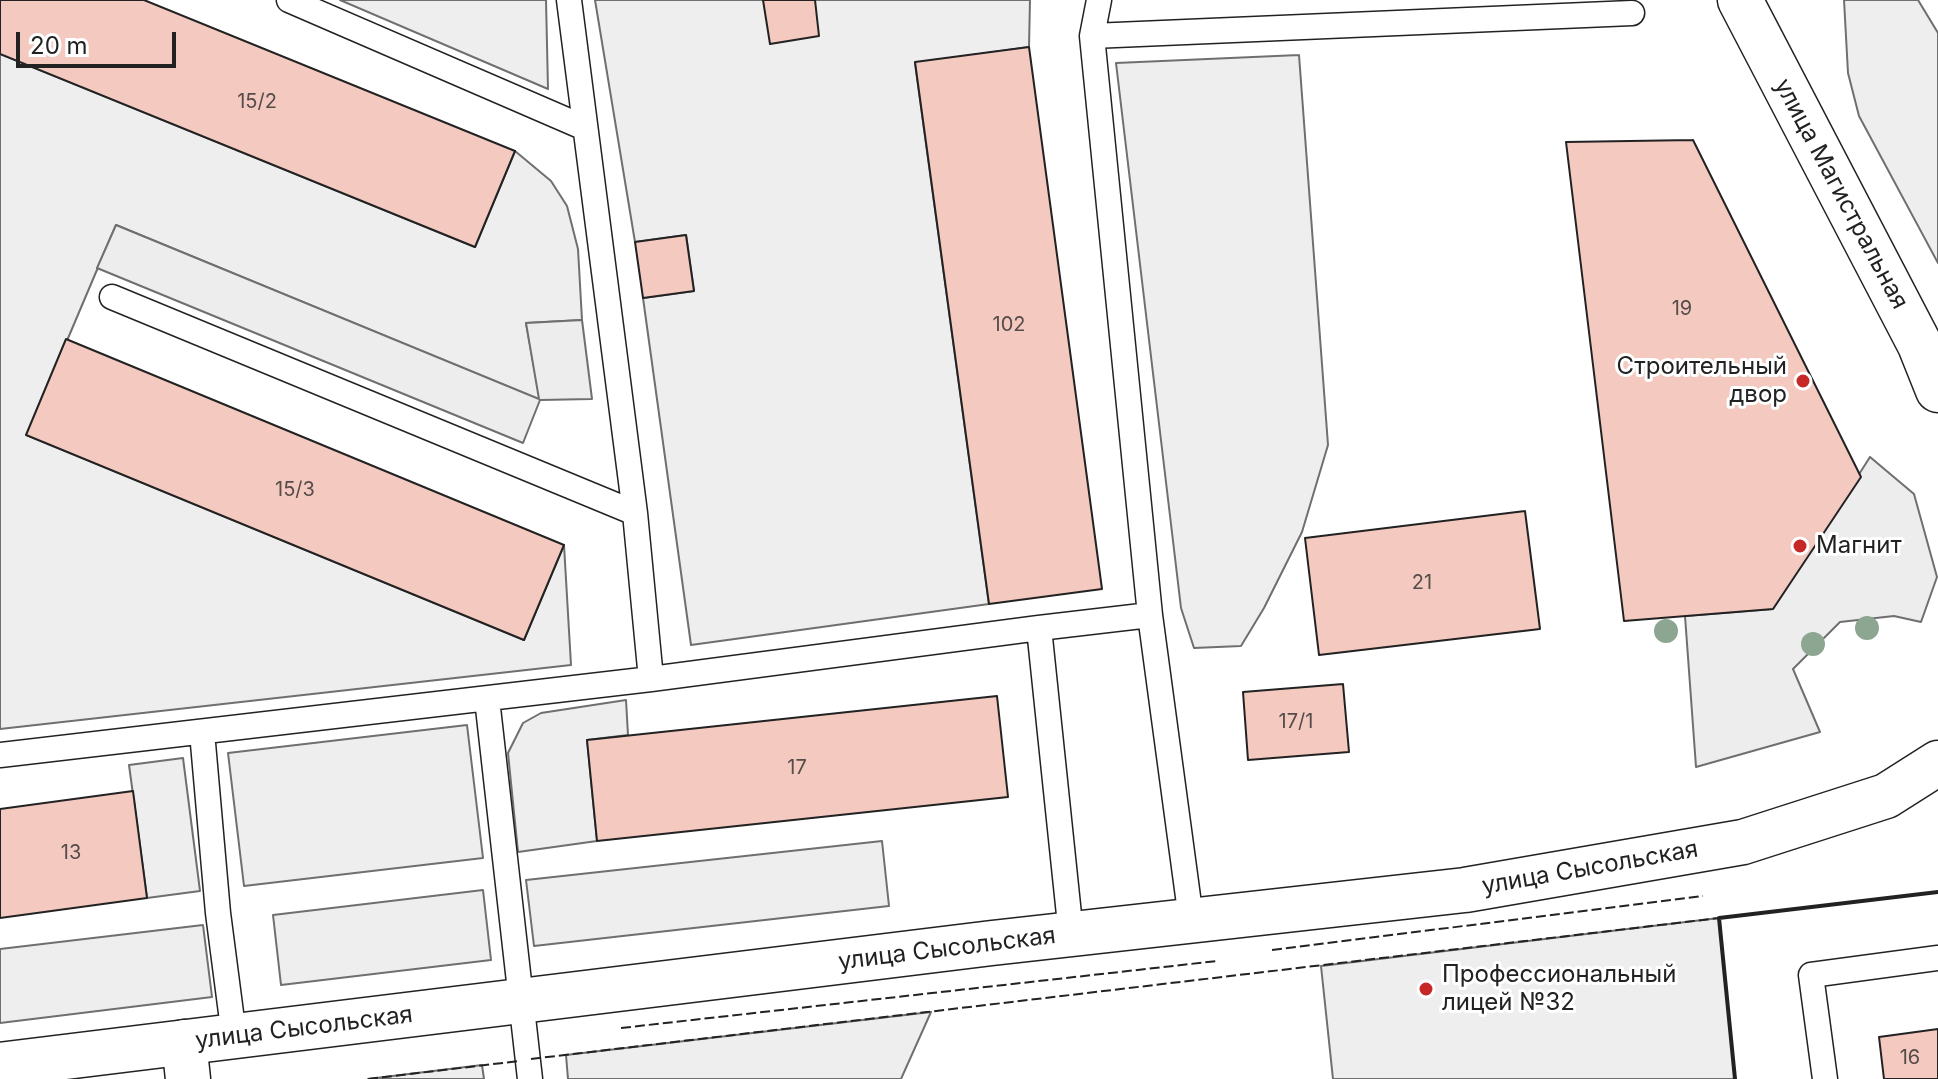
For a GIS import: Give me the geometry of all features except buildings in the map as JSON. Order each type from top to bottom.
[{"type":"main road","name":"улица Магистральная","points":[[1740,0],[1920,345],[1938,390]]},
{"type":"main road","name":"улица Сысольская","points":[[0,1065],[186,1061],[234,1036],[1191,919],[1465,890],[1743,842],[1886,796],[1938,763]]},
{"type":"lane","points":[[289,0],[585,128]]},
{"type":"lane","points":[[569,0],[635,513],[651,679]]},
{"type":"lane","points":[[1099,0],[1092,36],[1150,615],[1191,919]]},
{"type":"lane","points":[[1092,36],[1632,13]]},
{"type":"lane","points":[[112,297],[635,513]]},
{"type":"lane","points":[[0,755],[487,699],[1150,615]]},
{"type":"lane","points":[[1039,628],[1071,934]]},
{"type":"lane","points":[[487,699],[530,1079]]},
{"type":"lane","points":[[202,732],[218,913],[234,1036]]},
{"type":"lane","points":[[1825,1079],[1811,975],[1938,958]]},
{"type":"shaded area","points":[[340,0],[546,0],[548,89]]},
{"type":"shaded area","points":[[595,0],[1030,0],[1029,47],[915,63],[989,604],[691,645],[643,298],[694,291],[686,235],[635,242]]},
{"type":"shaded area","points":[[1844,0],[1918,0],[1938,33],[1938,263],[1859,116],[1848,73]]},
{"type":"shaded area","points":[[0,54],[475,247],[515,151],[551,181],[567,206],[578,249],[582,320],[526,323],[540,400],[116,225],[27,435],[524,640],[564,545],[571,665],[0,729]]},
{"type":"shaded area","points":[[1299,55],[1328,445],[1302,532],[1241,646],[1194,648],[1181,608],[1116,63]]},
{"type":"shaded area","points":[[116,225],[539,399],[526,323],[582,320],[592,399],[540,400],[523,443],[97,268]]},
{"type":"shaded area","points":[[1870,457],[1914,494],[1937,577],[1921,622],[1894,616],[1840,622],[1793,669],[1820,732],[1696,767],[1685,616],[1773,609]]},
{"type":"shaded area","points":[[626,700],[628,735],[587,740],[597,841],[518,852],[508,753],[523,723],[541,713]]},
{"type":"shaded area","points":[[467,725],[483,858],[244,886],[228,753]]},
{"type":"shaded area","points":[[183,758],[200,891],[147,898],[129,765]]},
{"type":"shaded area","points":[[882,841],[889,906],[534,946],[526,880]]},
{"type":"shaded area","points":[[483,890],[491,960],[281,985],[273,915]]},
{"type":"shaded area","points":[[1719,918],[1735,1079],[1333,1079],[1321,966]]},
{"type":"shaded area","points":[[203,925],[212,997],[0,1023],[0,949]]},
{"type":"shaded area","points":[[931,1012],[901,1079],[568,1079],[566,1055]]},
{"type":"shaded area","points":[[482,1065],[484,1079],[368,1079]]},
{"type":"fence","points":[[1272,950],[1703,896]]},
{"type":"fence","points":[[531,1059],[1719,918]]},
{"type":"fence","points":[[621,1028],[1217,961]]},
{"type":"fence","points":[[368,1079],[519,1061]]},
{"type":"wall","points":[[1735,1079],[1719,918],[1938,892]]},
{"type":"place","name":"Строительный двор","points":[[1803,381]]},
{"type":"place","name":"Магнит","points":[[1800,546]]},
{"type":"place","name":"Профессиональный лицей №32","points":[[1426,989]]}]
